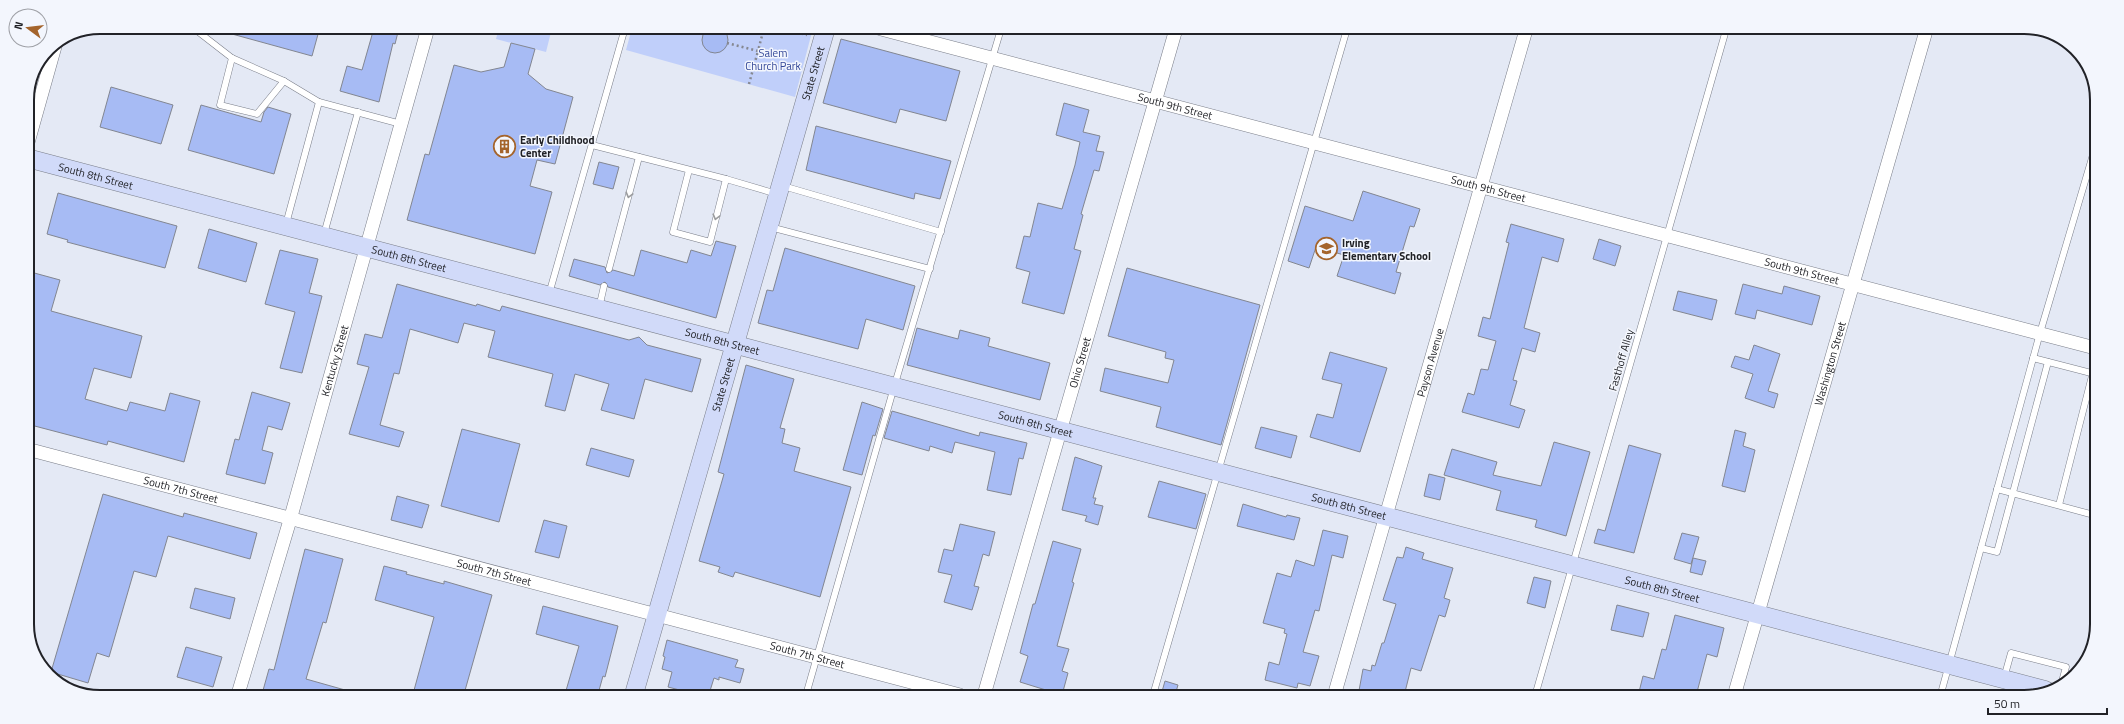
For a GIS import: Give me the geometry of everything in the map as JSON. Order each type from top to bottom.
[{"type":"street","name":"Kentucky Street","points":[[239,690],[290,520],[365,247],[426,34]]},
{"type":"street","name":"State Street","points":[[635,690],[825,34]]},
{"type":"street","name":"South 9th Street","points":[[903,34],[2090,347]]},
{"type":"street","name":"Ohio Street","points":[[985,690],[1175,34]]},
{"type":"street","name":"Payson Avenue","points":[[1336,690],[1525,34]]},
{"type":"street","name":"Washington Street","points":[[1736,690],[1925,34]]},
{"type":"street","points":[[34,102],[52,55]]},
{"type":"street","name":"South 8th Street","points":[[34,160],[735,346],[1571,564],[2039,688]]},
{"type":"street","name":"South 7th Street","points":[[34,451],[290,520],[941,690]]},
{"type":"lane","points":[[202,34],[232,58],[284,81],[319,102],[400,124]]},
{"type":"lane","points":[[548,296],[624,34]]},
{"type":"lane","points":[[807,690],[894,387],[1000,34]]},
{"type":"lane","points":[[1154,690],[1346,34]]},
{"type":"lane","name":"Fasthoff Alley","points":[[1537,690],[1571,564],[1668,235],[1725,34]]},
{"type":"lane","points":[[232,58],[220,105],[257,114],[284,81]]},
{"type":"lane","points":[[286,226],[319,102]]},
{"type":"lane","points":[[323,236],[358,112]]},
{"type":"lane","points":[[592,145],[726,179],[780,190],[941,232]]},
{"type":"lane","points":[[609,269],[640,157]]},
{"type":"lane","points":[[1942,690],[2040,333],[2090,162]]},
{"type":"lane","points":[[689,170],[673,232],[710,242],[726,179]]},
{"type":"lane","points":[[769,227],[930,269]]},
{"type":"lane","points":[[598,309],[604,286]]},
{"type":"lane","points":[[2033,358],[2090,372]]},
{"type":"lane","points":[[1981,548],[1997,552],[2048,362]]},
{"type":"lane","points":[[2059,505],[2090,388]]},
{"type":"lane","points":[[1997,489],[2090,513]]},
{"type":"lane","points":[[2004,679],[2011,653],[2066,667],[2063,676]]},
{"type":"path","points":[[749,84],[762,34]]},
{"type":"path","points":[[727,43],[771,54]]},
{"type":"green space","points":[[497,34],[550,34],[546,52],[496,39]]},
{"type":"green space","name":"Salem Church Park","points":[[630,34],[811,34],[795,97],[626,50]]},
{"type":"building","points":[[232,34],[318,34],[312,56]]},
{"type":"building","points":[[372,34],[398,34],[395,44],[393,43],[379,102],[340,91],[347,66],[362,70]]},
{"type":"building","points":[[704,34],[727,35],[727,45],[720,52],[710,52],[703,45],[702,40]]},
{"type":"building","points":[[841,39],[960,71],[946,121],[900,109],[896,123],[823,103]]},
{"type":"building","name":"Early Childhood Center","points":[[511,43],[535,49],[528,74],[546,89],[573,97],[555,164],[537,160],[530,186],[552,192],[535,254],[407,220],[425,154],[429,155],[454,65],[481,72],[504,67]]},
{"type":"building","points":[[111,87],[173,105],[161,144],[100,127]]},
{"type":"building","points":[[1064,103],[1089,110],[1083,132],[1100,136],[1096,151],[1104,152],[1099,171],[1094,170],[1081,214],[1083,215],[1074,249],[1081,251],[1064,314],[1022,303],[1030,272],[1016,268],[1024,236],[1030,237],[1038,203],[1062,209],[1075,165],[1080,142],[1056,135]]},
{"type":"building","points":[[201,105],[261,122],[264,112],[268,107],[291,114],[274,174],[188,150]]},
{"type":"building","points":[[816,126],[951,161],[940,199],[915,193],[914,199],[806,170]]},
{"type":"building","points":[[599,162],[619,167],[613,189],[593,184]]},
{"type":"building","points":[[1363,191],[1420,209],[1414,227],[1410,226],[1396,272],[1401,273],[1395,294],[1337,276],[1344,255],[1316,247],[1309,268],[1288,261],[1305,206],[1353,221]]},
{"type":"building","points":[[58,193],[177,226],[165,268],[67,242],[68,240],[47,234]]},
{"type":"building","points":[[1511,224],[1564,239],[1558,262],[1542,257],[1524,328],[1540,333],[1535,352],[1522,348],[1513,380],[1517,381],[1510,405],[1525,410],[1519,428],[1462,412],[1468,393],[1474,395],[1481,369],[1488,370],[1496,341],[1478,336],[1483,317],[1490,319],[1509,243],[1506,242]]},
{"type":"building","points":[[209,229],[257,243],[246,282],[198,268]]},
{"type":"building","points":[[1599,239],[1621,246],[1615,266],[1593,259]]},
{"type":"building","points":[[716,241],[736,246],[716,318],[608,287],[605,282],[600,285],[569,276],[574,259],[605,267],[607,273],[613,270],[634,276],[641,250],[687,263],[691,250],[711,256]]},
{"type":"building","points":[[785,248],[915,286],[903,330],[866,319],[858,349],[758,323],[767,290],[773,291]]},
{"type":"building","points":[[280,250],[318,259],[309,293],[322,296],[302,373],[280,368],[295,312],[265,304]]},
{"type":"building","points":[[1127,268],[1260,305],[1221,445],[1156,427],[1161,407],[1100,391],[1105,368],[1168,383],[1174,360],[1165,358],[1166,352],[1108,336]]},
{"type":"building","points":[[34,273],[60,280],[51,311],[142,336],[131,378],[94,368],[85,399],[127,411],[130,402],[165,411],[170,393],[200,401],[184,462],[108,441],[107,445],[34,426]]},
{"type":"building","points":[[397,284],[476,306],[477,304],[500,311],[502,306],[629,340],[639,337],[647,345],[701,359],[692,392],[645,379],[634,419],[601,410],[609,384],[575,374],[565,411],[545,406],[553,374],[488,357],[495,331],[464,323],[458,343],[410,329],[399,374],[394,373],[380,425],[404,432],[399,447],[349,434],[369,367],[357,364],[365,334],[382,338]]},
{"type":"building","points":[[1743,284],[1782,294],[1784,286],[1820,296],[1812,325],[1757,310],[1755,319],[1735,314]]},
{"type":"building","points":[[1678,291],[1717,300],[1712,320],[1673,310]]},
{"type":"building","points":[[917,328],[958,339],[960,330],[990,338],[988,346],[1050,363],[1040,400],[907,365]]},
{"type":"building","points":[[1754,345],[1780,354],[1768,391],[1778,394],[1774,408],[1745,398],[1753,374],[1731,367],[1735,356],[1749,360]]},
{"type":"building","points":[[1330,352],[1387,368],[1360,452],[1310,437],[1317,414],[1333,418],[1342,384],[1322,379]]},
{"type":"building","points":[[746,365],[794,379],[780,428],[785,429],[782,443],[800,448],[794,471],[851,487],[820,597],[735,572],[733,577],[718,572],[720,567],[699,561],[724,474],[718,472]]},
{"type":"building","points":[[252,392],[290,403],[282,430],[268,426],[262,450],[273,453],[265,484],[226,474],[235,439],[239,440]]},
{"type":"building","points":[[862,402],[883,409],[875,436],[873,435],[862,475],[843,470]]},
{"type":"building","points":[[892,411],[979,436],[980,432],[1027,443],[1023,459],[1019,458],[1011,495],[987,490],[995,452],[955,442],[952,453],[930,446],[929,451],[884,438]]},
{"type":"building","points":[[1261,427],[1297,436],[1291,458],[1255,448]]},
{"type":"building","points":[[462,429],[520,444],[499,522],[441,506]]},
{"type":"building","points":[[1735,430],[1746,433],[1743,446],[1755,450],[1745,492],[1722,486]]},
{"type":"building","points":[[1554,442],[1590,452],[1566,536],[1535,527],[1537,520],[1496,510],[1501,491],[1444,475],[1452,449],[1497,462],[1493,475],[1541,486]]},
{"type":"building","points":[[1629,445],[1661,454],[1634,553],[1594,543],[1598,529],[1605,531]]},
{"type":"building","points":[[591,448],[634,460],[629,477],[586,465]]},
{"type":"building","points":[[1075,457],[1102,466],[1093,498],[1096,498],[1094,504],[1103,506],[1098,525],[1085,521],[1087,516],[1062,510]]},
{"type":"building","points":[[1429,474],[1445,478],[1440,500],[1424,496]]},
{"type":"building","points":[[1159,481],[1206,494],[1196,529],[1148,517]]},
{"type":"building","points":[[103,494],[183,517],[184,513],[257,533],[250,559],[168,536],[156,577],[134,571],[109,657],[97,653],[88,683],[55,673],[52,669]]},
{"type":"building","points":[[397,496],[429,505],[422,528],[391,520]]},
{"type":"building","points":[[1243,504],[1286,517],[1287,515],[1300,518],[1294,540],[1237,526]]},
{"type":"building","points":[[544,520],[567,526],[559,558],[535,552]]},
{"type":"building","points":[[960,524],[995,532],[989,556],[983,554],[974,586],[979,587],[972,610],[944,602],[952,575],[938,572],[944,549],[953,551]]},
{"type":"building","points":[[1323,530],[1348,536],[1343,558],[1332,555],[1319,611],[1315,610],[1303,652],[1319,656],[1310,686],[1298,683],[1297,688],[1265,680],[1269,662],[1279,665],[1287,634],[1284,633],[1285,629],[1263,623],[1277,573],[1291,577],[1296,560],[1314,566]]},
{"type":"building","points":[[1682,533],[1699,537],[1691,564],[1674,559]]},
{"type":"building","points":[[1053,541],[1081,549],[1072,582],[1074,583],[1057,646],[1069,649],[1062,671],[1068,673],[1063,690],[1046,690],[1020,682],[1028,656],[1020,653],[1033,604],[1035,604]]},
{"type":"building","points":[[1406,547],[1424,553],[1422,559],[1453,568],[1444,598],[1450,600],[1445,617],[1439,615],[1421,671],[1411,668],[1406,690],[1359,690],[1363,669],[1371,671],[1372,665],[1375,666],[1382,643],[1384,643],[1396,604],[1383,600],[1397,557],[1403,558]]},
{"type":"building","points":[[305,549],[343,559],[326,623],[323,622],[306,679],[345,690],[263,690],[269,669],[274,670]]},
{"type":"building","points":[[1693,558],[1706,561],[1702,575],[1690,572]]},
{"type":"building","points":[[384,566],[407,572],[406,574],[444,584],[444,581],[492,595],[465,690],[414,690],[434,617],[375,600]]},
{"type":"building","points":[[1534,577],[1551,581],[1545,608],[1527,603]]},
{"type":"building","points":[[195,588],[235,598],[230,619],[190,608]]},
{"type":"building","points":[[1617,605],[1649,613],[1643,637],[1611,630]]},
{"type":"building","points":[[543,606],[618,626],[605,677],[603,676],[599,690],[566,690],[579,646],[536,634]]},
{"type":"building","points":[[1675,615],[1724,628],[1717,657],[1707,654],[1698,690],[1640,690],[1643,676],[1654,679],[1662,649],[1666,650]]},
{"type":"building","points":[[667,640],[738,660],[735,667],[744,669],[740,683],[719,677],[719,680],[714,678],[710,690],[680,690],[668,687],[672,672],[662,669],[665,657],[663,656]]},
{"type":"building","points":[[186,647],[222,657],[213,687],[177,677]]},
{"type":"building","points":[[1165,681],[1178,685],[1176,690],[1162,690]]},
{"type":"place","name":"Early Childhood Center","points":[[505,146]]},
{"type":"place","name":"Irving Elementary School","points":[[1327,249]]}]
